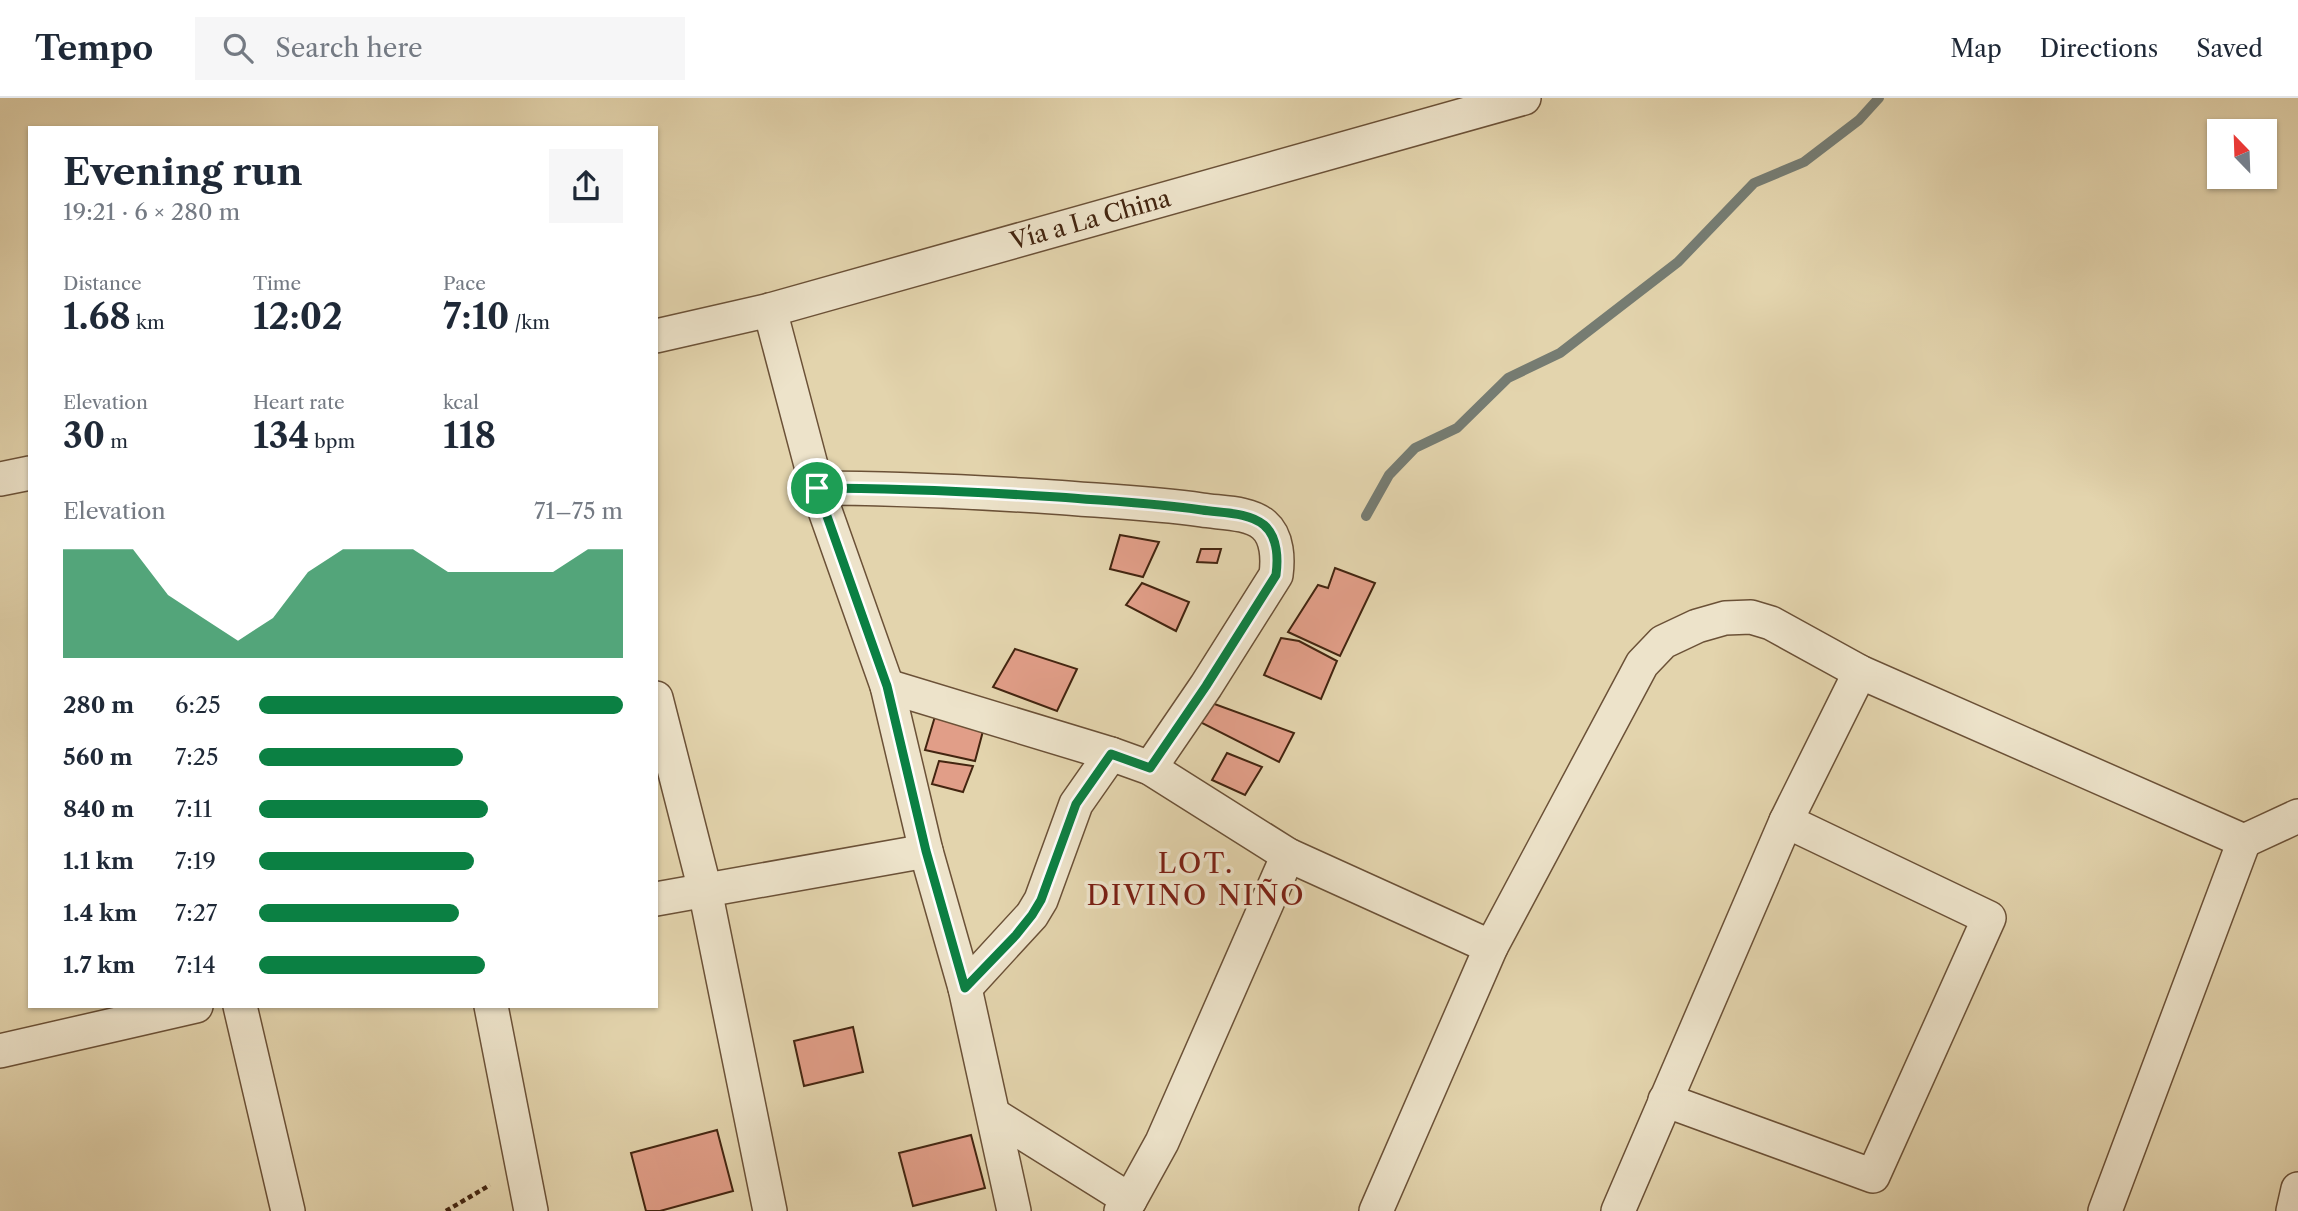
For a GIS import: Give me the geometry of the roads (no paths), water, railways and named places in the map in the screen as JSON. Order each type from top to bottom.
[{"type":"street","name":"Vía a La China","points":[[658,336],[770,310],[1524,98]]},
{"type":"street","points":[[770,310],[817,488],[887,686],[926,851],[965,988],[1014,1211]]},
{"type":"street","points":[[0,480],[28,473]]},
{"type":"street","points":[[817,488],[923,488],[1162,505],[1246,517],[1264,525],[1276,550],[1276,575],[1150,768]]},
{"type":"street","points":[[1376,1211],[1491,947],[1642,664],[1663,642],[1697,626],[1725,618],[1751,617],[1771,623],[1860,672],[2244,841]]},
{"type":"street","points":[[1618,1211],[1786,821],[1860,672]]},
{"type":"street","points":[[887,686],[1150,768],[1288,855],[1491,947]]},
{"type":"street","points":[[658,706],[705,890],[770,1211]]},
{"type":"street","points":[[965,988],[1032,915],[1041,900],[1076,804],[1111,754]]},
{"type":"street","points":[[2105,1211],[2244,841],[2298,816]]},
{"type":"street","points":[[1665,1100],[1873,1176],[1989,918],[1786,821]]},
{"type":"street","points":[[658,899],[926,851]]},
{"type":"street","points":[[994,1115],[1126,1205],[1162,1142],[1288,855]]},
{"type":"street","points":[[0,1051],[187,1008]]},
{"type":"street","points":[[240,1008],[288,1211]]},
{"type":"street","points":[[491,1008],[531,1211]]},
{"type":"street","points":[[2293,1211],[2298,1189]]},
{"type":"waterway","points":[[1366,516],[1389,475],[1415,448],[1457,428],[1508,378],[1560,353],[1678,262],[1754,183],[1804,162],[1859,120],[1879,98]]},
{"type":"district","name":"LOT. DIVINO NIÑO","points":[[1196,879]]}]
